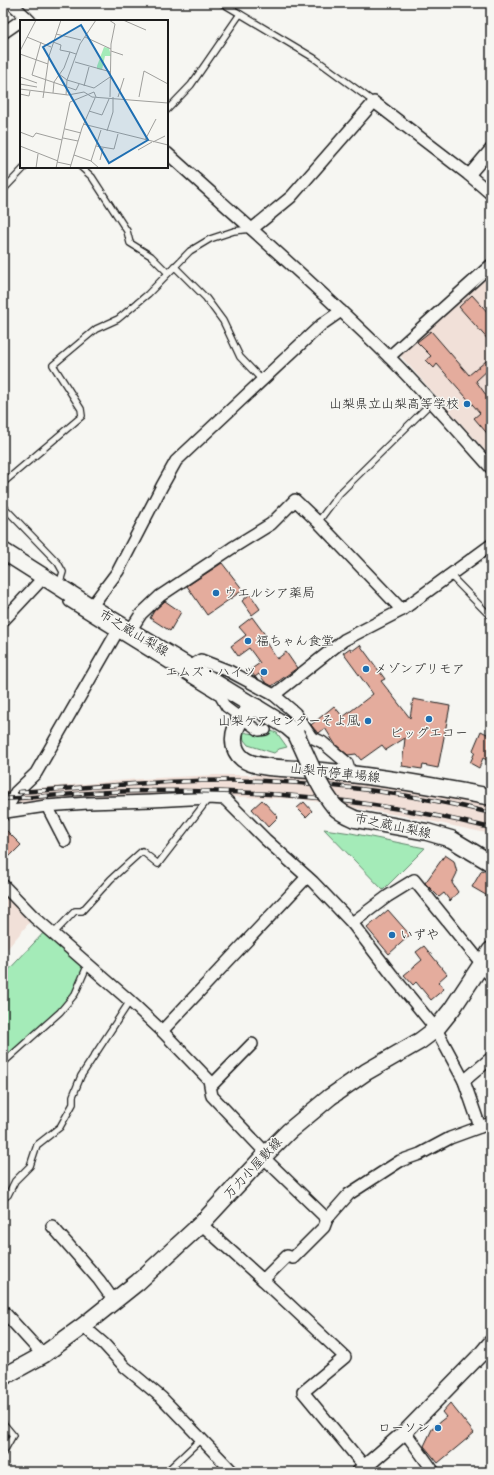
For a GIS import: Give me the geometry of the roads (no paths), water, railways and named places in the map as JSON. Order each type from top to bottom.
[{"type":"main road","name":"市之蔵山梨線","points":[[3,551],[41,580],[59,586],[123,629],[190,667],[288,727],[296,734],[321,785],[335,806],[343,814],[355,819],[427,832],[445,838],[462,846],[491,864]]},
{"type":"main road","points":[[241,719],[256,707]]},
{"type":"main road","name":"山梨市停車場線","points":[[241,719],[235,731],[234,743],[238,753],[244,760],[262,766],[350,774],[491,797]]},
{"type":"main road","name":"万力小屋敷線","points":[[3,1377],[43,1354],[83,1326],[174,1250],[201,1224],[264,1155],[289,1131],[330,1097],[366,1072],[420,1041],[436,1029],[487,969],[491,950]]},
{"type":"street","points":[[11,3],[28,19]]},
{"type":"street","points":[[3,33],[20,23]]},
{"type":"street","points":[[252,229],[291,196],[374,102],[470,175],[491,194]]},
{"type":"street","points":[[470,175],[491,149]]},
{"type":"street","points":[[168,154],[252,229],[389,356],[491,468]]},
{"type":"street","points":[[389,356],[491,265]]},
{"type":"street","points":[[91,607],[118,571],[176,461],[321,325],[341,311]]},
{"type":"street","points":[[5,814],[16,792],[36,773],[123,629],[160,596],[271,524],[295,500],[402,610]]},
{"type":"street","points":[[274,695],[344,640],[402,610],[491,545]]},
{"type":"street","points":[[3,560],[41,580],[123,629],[218,695],[226,707],[241,719],[259,731],[266,730]]},
{"type":"street","points":[[3,621],[41,580]]},
{"type":"street","points":[[190,667],[201,660],[229,671],[274,695],[295,713],[311,737],[322,742],[347,763],[350,774]]},
{"type":"street","points":[[5,814],[47,806],[88,802],[209,798],[225,799],[265,839],[308,877],[352,923],[436,1029],[464,1081],[480,1127]]},
{"type":"street","points":[[47,806],[65,841]]},
{"type":"street","points":[[162,1031],[308,877]]},
{"type":"street","points":[[352,923],[388,896],[414,880],[487,969]]},
{"type":"street","points":[[3,885],[34,917],[54,933],[162,1031],[210,1080],[212,1096],[264,1155],[327,1219]]},
{"type":"street","points":[[210,1086],[252,1044]]},
{"type":"street","points":[[464,1081],[491,1058]]},
{"type":"street","points":[[263,1280],[287,1256],[293,1258],[324,1227],[327,1219],[349,1194],[400,1161],[420,1154],[450,1138],[491,1123]]},
{"type":"street","points":[[201,1224],[263,1280],[344,1357],[303,1392],[362,1469],[405,1432],[491,1342]]},
{"type":"street","points":[[52,1226],[114,1301]]},
{"type":"street","points":[[3,1311],[43,1354]]},
{"type":"street","points":[[83,1326],[104,1344],[125,1367],[162,1398],[232,1472]]},
{"type":"street","points":[[405,1432],[434,1472]]},
{"type":"lane","points":[[222,3],[314,58],[374,102]]},
{"type":"lane","points":[[168,109],[192,86],[240,14]]},
{"type":"lane","points":[[3,190],[24,168]]},
{"type":"lane","points":[[82,168],[92,177],[127,231],[130,243],[151,256],[168,273]]},
{"type":"lane","points":[[3,483],[82,416],[81,409],[53,366],[96,328],[118,319],[148,294],[190,251],[210,239],[234,231],[252,229]]},
{"type":"lane","points":[[174,266],[206,298],[223,321],[240,357],[262,380]]},
{"type":"lane","points":[[318,522],[339,494],[432,402]]},
{"type":"lane","points":[[3,506],[58,563],[63,572],[59,586]]},
{"type":"lane","points":[[450,575],[491,617]]},
{"type":"lane","points":[[54,933],[75,911],[82,911],[111,879],[142,851],[158,864],[209,798]]},
{"type":"lane","points":[[3,1063],[60,1012],[75,994],[88,964]]},
{"type":"lane","points":[[3,1199],[8,1195],[15,1181],[30,1166],[37,1145],[60,1127],[73,1104],[73,1096],[81,1076],[130,1001]]},
{"type":"lane","points":[[3,1423],[13,1435],[3,1452]]},
{"type":"lane","points":[[166,1472],[201,1439]]},
{"type":"tunnel","points":[[266,730],[280,700]]},
{"type":"railway","points":[[19,792],[172,782],[233,780],[293,782],[378,791],[491,813]]},
{"type":"railway","points":[[3,799],[130,791],[191,791],[278,794],[364,803],[449,818],[491,828]]},
{"type":"place","name":"山梨県立山梨高等学校","points":[[467,404]]},
{"type":"place","name":"ウエルシア薬局","points":[[216,593]]},
{"type":"place","name":"福ちゃん食堂","points":[[248,641]]},
{"type":"place","name":"メゾンプリモア","points":[[366,669]]},
{"type":"place","name":"エムズ・ハイツ","points":[[264,672]]},
{"type":"place","name":"ビッグエコー","points":[[429,719]]},
{"type":"place","name":"山梨ケアセンターそよ風","points":[[368,721]]},
{"type":"place","name":"いずや","points":[[392,935]]},
{"type":"place","name":"ローソン","points":[[438,1428]]}]
